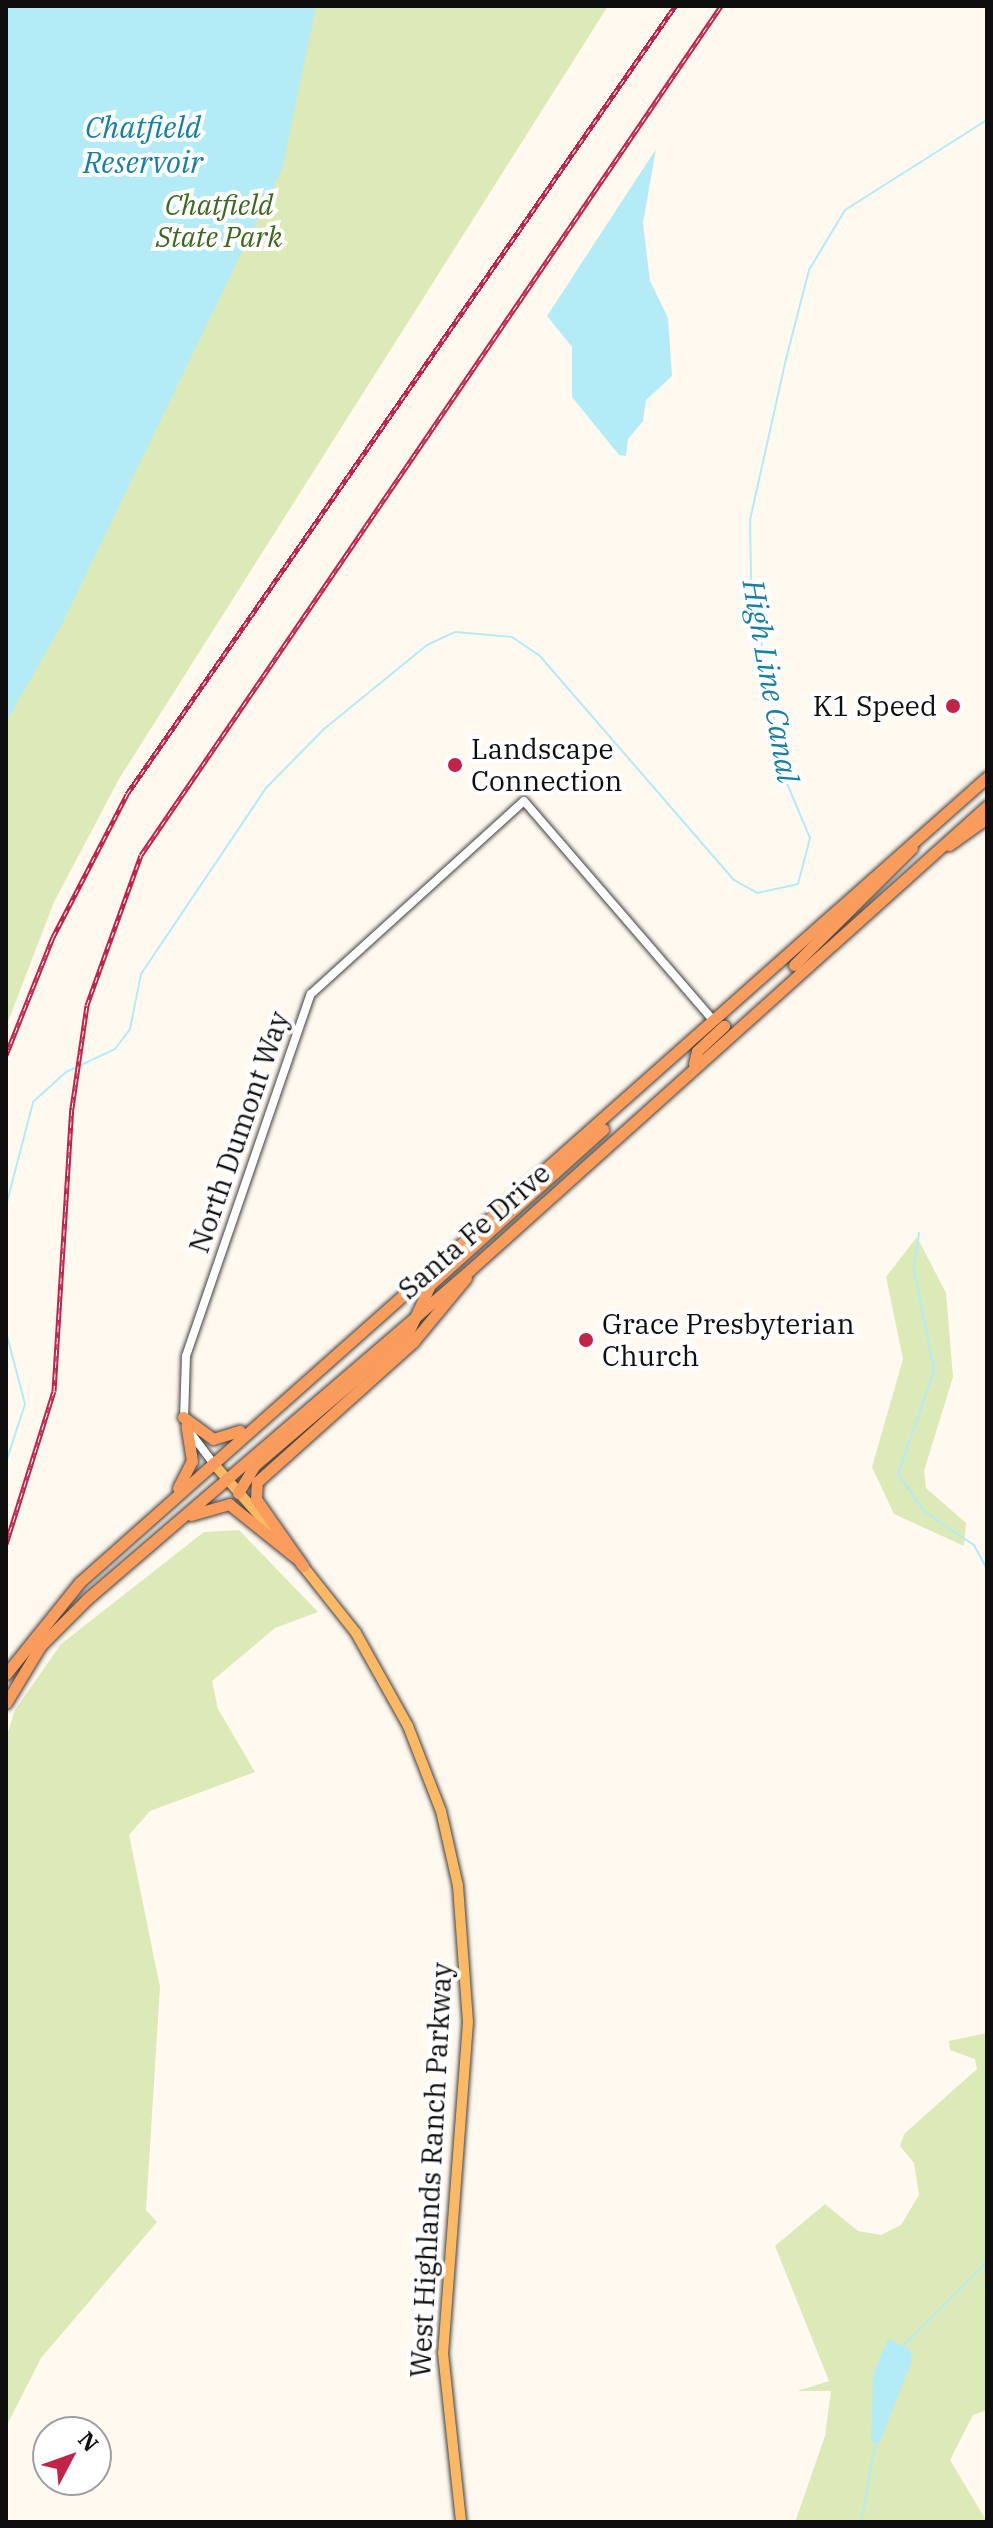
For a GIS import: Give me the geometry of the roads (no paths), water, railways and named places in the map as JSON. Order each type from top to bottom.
[{"type":"highway","name":"Santa Fe Drive","points":[[6,1674],[49,1612],[258,1422],[620,1106],[987,777]]},
{"type":"highway","name":"Santa Fe Drive","points":[[6,1703],[54,1631],[470,1270],[694,1064],[987,806]]},
{"type":"highway","points":[[934,852],[987,818]]},
{"type":"highway","points":[[694,1064],[697,1051],[852,914],[923,832]]},
{"type":"highway","points":[[238,1493],[255,1465],[407,1335],[430,1285],[594,1140],[620,1106]]},
{"type":"highway","points":[[299,1562],[256,1499],[257,1482],[413,1342],[470,1270]]},
{"type":"highway","points":[[184,1421],[213,1439],[258,1422]]},
{"type":"highway","points":[[161,1510],[191,1468],[184,1421]]},
{"type":"highway","points":[[176,1522],[229,1504],[299,1562]]},
{"type":"main road","name":"West Highlands Ranch Parkway","points":[[213,1463],[356,1633],[408,1726],[441,1811],[458,1886],[468,2022],[443,2353],[461,2522]]},
{"type":"street","name":"North Dumont Way","points":[[184,1421],[186,1356],[311,994],[524,801],[714,1021]]},
{"type":"street","points":[[184,1421],[213,1463]]},
{"type":"water","name":"Chatfield Reservoir","points":[[6,6],[316,6],[282,169],[62,624],[6,722]]},
{"type":"water","points":[[656,149],[643,223],[650,281],[668,318],[672,376],[646,400],[643,421],[628,439],[626,456],[619,455],[572,397],[572,347],[547,316]]},
{"type":"water","points":[[888,2339],[910,2349],[912,2361],[879,2443],[871,2442],[873,2374]]},
{"type":"waterway","name":"High Line Canal","points":[[6,1206],[33,1102],[66,1072],[115,1049],[130,1029],[141,974],[266,788],[324,729],[427,645],[455,632],[512,637],[539,655],[734,880],[757,893],[798,884],[810,838],[783,774],[751,581],[750,520],[785,363],[809,270],[845,210],[987,120]]},
{"type":"waterway","points":[[919,1233],[914,1270],[934,1370],[898,1474],[925,1512],[974,1545],[987,1569]]},
{"type":"waterway","name":"High Line Canal","points":[[6,1332],[25,1404],[6,1462]]},
{"type":"waterway","points":[[905,2344],[987,2262]]},
{"type":"waterway","points":[[861,2522],[876,2441]]},
{"type":"railway","points":[[6,1055],[53,937],[127,794],[675,6]]},
{"type":"railway","points":[[6,1544],[54,1391],[72,1108],[87,1005],[141,855],[721,6]]},
{"type":"place","name":"K1 Speed","points":[[953,706]]},
{"type":"place","name":"Landscape Connection","points":[[455,765]]},
{"type":"place","name":"Grace Presbyterian Church","points":[[586,1340]]},
{"type":"park label","name":"Chatfield State Park","points":[[219,221]]}]
